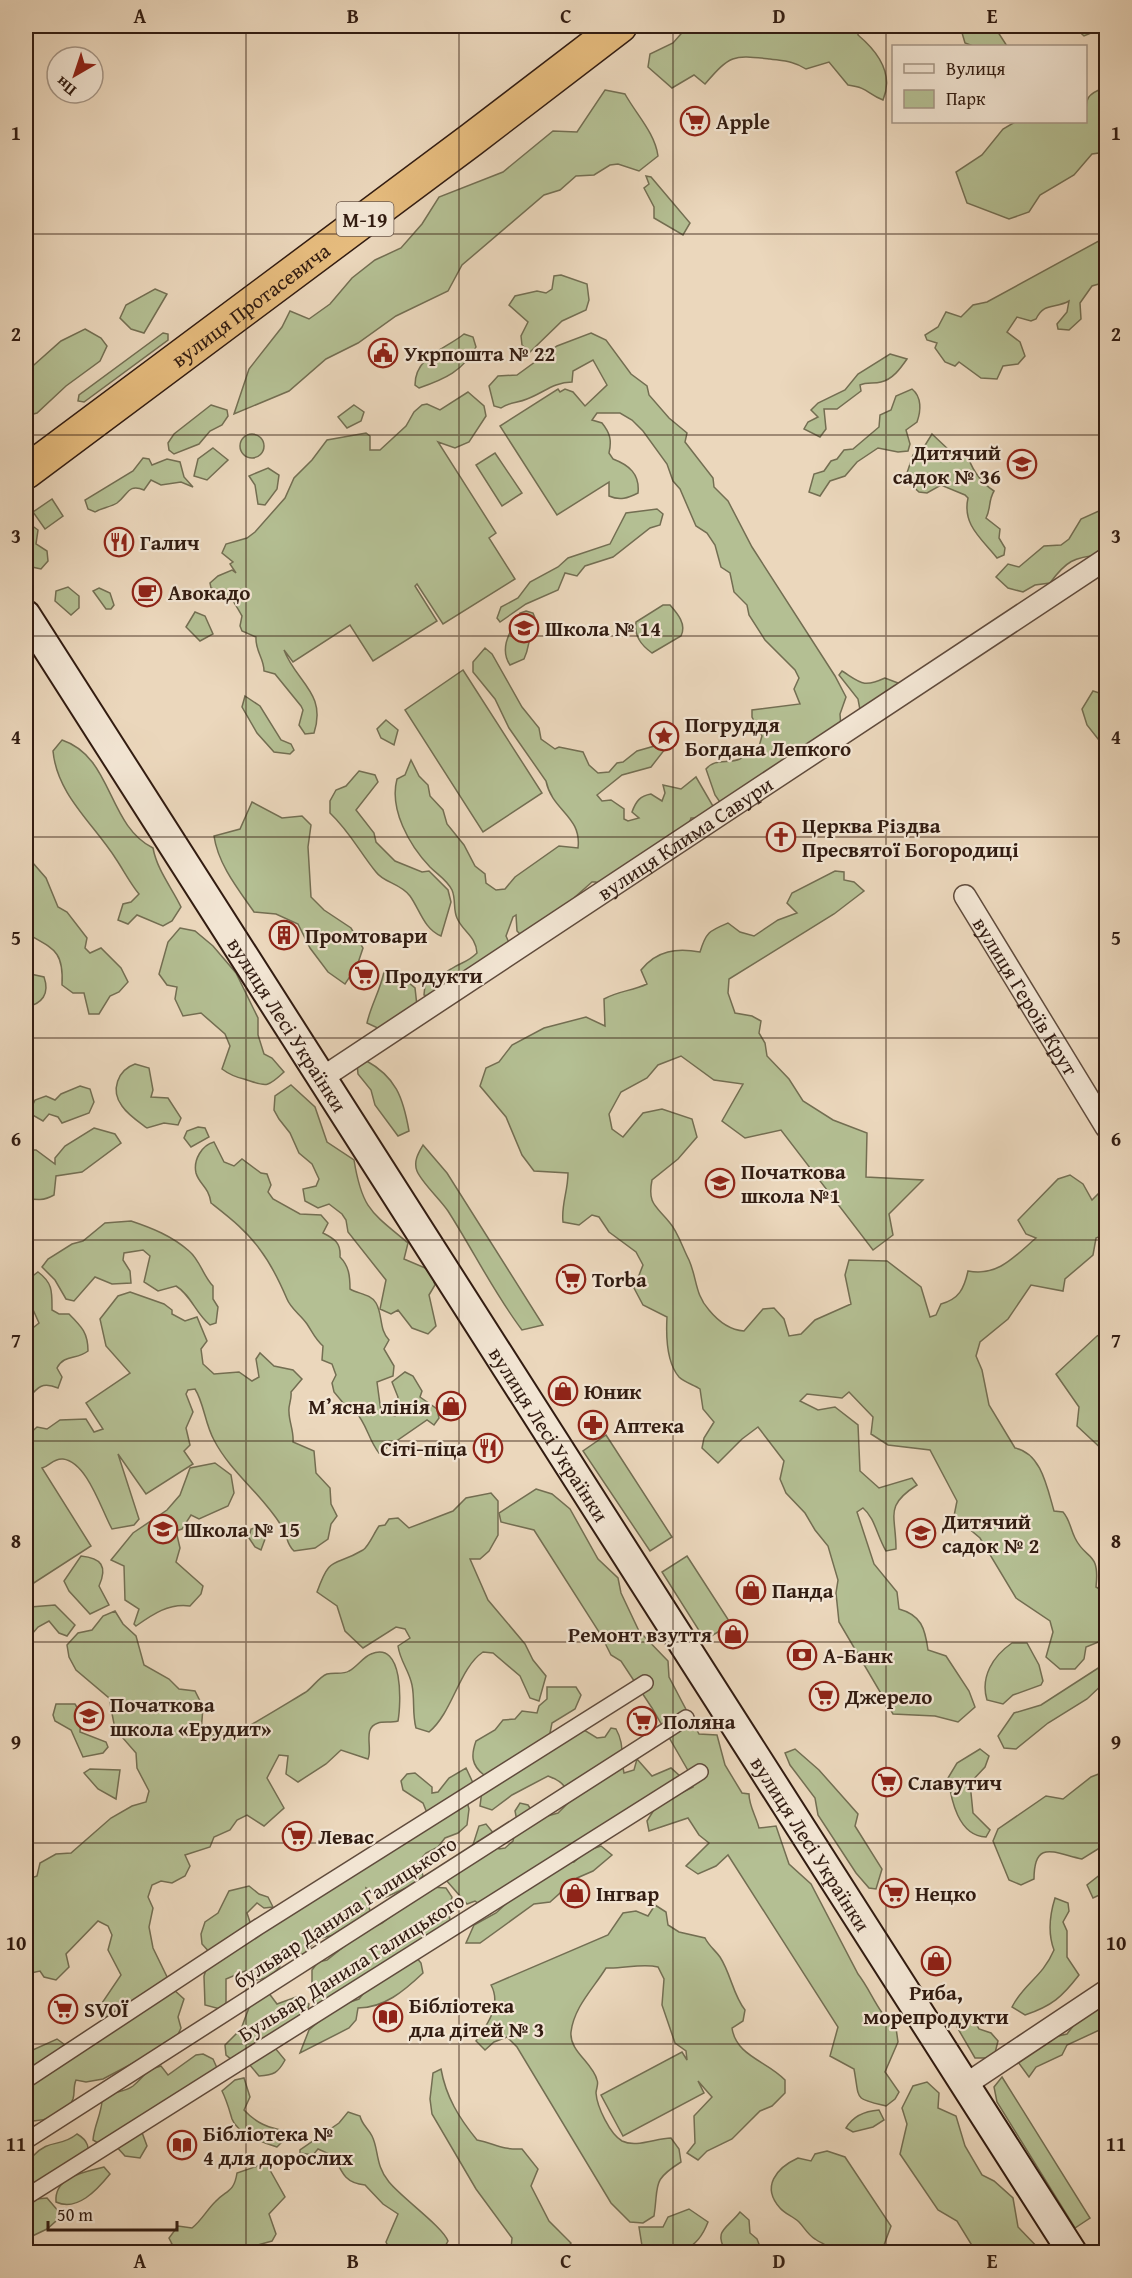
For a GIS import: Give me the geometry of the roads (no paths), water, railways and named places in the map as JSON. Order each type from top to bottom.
[{"type":"highway","name":"вулиця Протасевича","points":[[26,472],[620,26]]},
{"type":"main road","name":"вулиця Лесі Українки","points":[[26,615],[1071,2253]]},
{"type":"street","name":"вулиця Клима Савури","points":[[322,1078],[1107,560]]},
{"type":"street","name":"вулиця Героїв Крут","points":[[965,896],[1107,1127]]},
{"type":"street","name":"Бульвар Данила Галицького","points":[[26,2080],[258,1927],[645,1683]]},
{"type":"street","name":"бульвар Данила Галицького","points":[[26,2141],[686,1718]]},
{"type":"street","name":"Бульвар Данила Галицького","points":[[26,2197],[700,1772]]},
{"type":"street","points":[[965,2085],[1107,1991]]},
{"type":"place","name":"Apple","points":[[695,121]]},
{"type":"place","name":"Укрпошта № 22","points":[[383,353]]},
{"type":"place","name":"Дитячий садок № 36","points":[[1022,464]]},
{"type":"place","name":"Галич","points":[[119,542]]},
{"type":"place","name":"Авокадо","points":[[147,592]]},
{"type":"place","name":"Школа № 14","points":[[524,628]]},
{"type":"place","name":"Погруддя Богдана Лепкого","points":[[664,736]]},
{"type":"place","name":"Церква Різдва Пресвятої Богородиці","points":[[781,837]]},
{"type":"place","name":"Промтовари","points":[[284,935]]},
{"type":"place","name":"Продукти","points":[[364,975]]},
{"type":"place","name":"Початкова школа №1","points":[[720,1183]]},
{"type":"place","name":"Torba","points":[[571,1279]]},
{"type":"place","name":"Юник","points":[[563,1391]]},
{"type":"place","name":"Мʼясна лінія","points":[[451,1406]]},
{"type":"place","name":"Аптека","points":[[593,1425]]},
{"type":"place","name":"Сіті-піца","points":[[488,1448]]},
{"type":"place","name":"Школа № 15","points":[[163,1529]]},
{"type":"place","name":"Дитячий садок № 2","points":[[921,1533]]},
{"type":"place","name":"Панда","points":[[751,1590]]},
{"type":"place","name":"Ремонт взуття","points":[[733,1634]]},
{"type":"place","name":"А-Банк","points":[[802,1655]]},
{"type":"place","name":"Джерело","points":[[824,1696]]},
{"type":"place","name":"Початкова школа «Ерудит»","points":[[89,1716]]},
{"type":"place","name":"Поляна","points":[[642,1721]]},
{"type":"place","name":"Славутич","points":[[887,1782]]},
{"type":"place","name":"Левас","points":[[297,1836]]},
{"type":"place","name":"Інгвар","points":[[575,1893]]},
{"type":"place","name":"Нецко","points":[[894,1893]]},
{"type":"place","name":"Риба, морепродукти","points":[[936,1961]]},
{"type":"place","name":"SVOЇ","points":[[63,2009]]},
{"type":"place","name":"Бібліотека дла дітей № 3","points":[[388,2017]]},
{"type":"place","name":"Бібліотека № 4 для дорослих","points":[[182,2145]]}]
